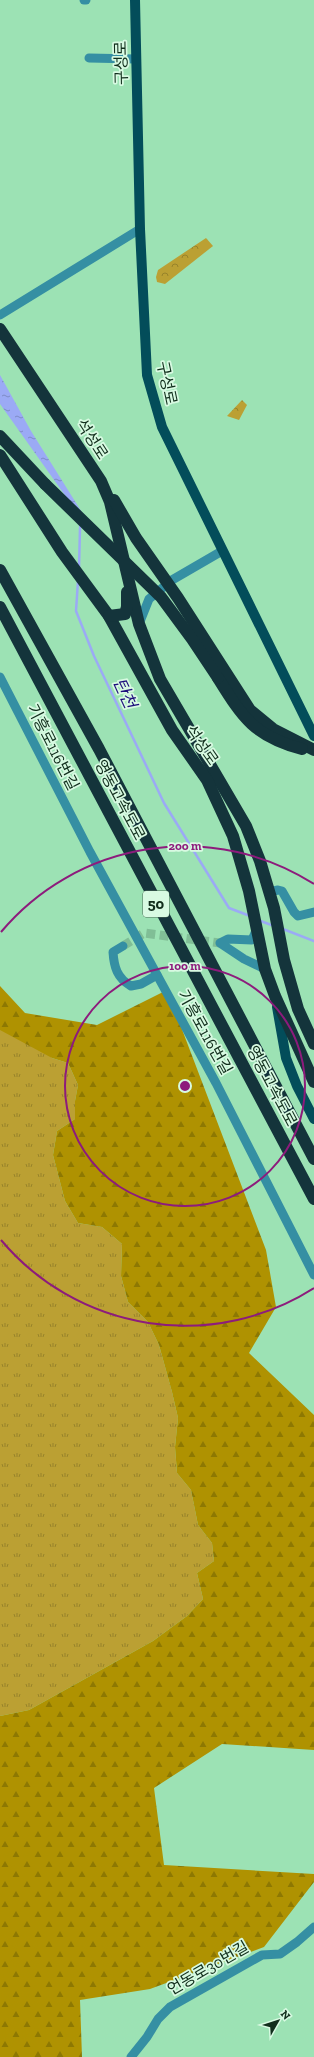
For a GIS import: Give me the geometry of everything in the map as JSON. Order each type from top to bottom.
[{"type":"highway","name":"석성로","points":[[0,329],[101,481],[110,502],[140,624],[160,679],[246,826],[270,892],[284,960],[298,1009],[314,1044]]},
{"type":"highway","points":[[0,436],[45,484],[161,597],[192,639],[237,709],[258,730],[282,743],[314,751]]},
{"type":"highway","name":"석성로","points":[[0,455],[62,552],[109,616],[172,730],[207,780],[234,836],[251,898],[264,963],[275,996],[314,1082]]},
{"type":"highway","points":[[101,481],[136,538],[168,584],[250,710],[273,729],[314,751]]},
{"type":"highway","name":"영동고속도로","points":[[0,570],[99,749],[314,1159]]},
{"type":"highway","points":[[109,616],[112,614],[125,614],[127,607],[128,574]]},
{"type":"highway","name":"영동고속도로","points":[[0,607],[314,1199]]},
{"type":"main road","name":"구성로","points":[[135,0],[140,229],[147,375],[162,427],[314,736]]},
{"type":"main road","points":[[275,996],[286,1058],[297,1086],[314,1119]]},
{"type":"street","points":[[89,58],[136,59]]},
{"type":"street","points":[[0,315],[140,229]]},
{"type":"street","points":[[140,624],[149,599],[168,584],[222,550]]},
{"type":"street","name":"기흥로116번길","points":[[0,677],[90,852],[216,1083],[314,1275]]},
{"type":"street","points":[[270,892],[278,890],[282,891],[294,912],[298,916],[314,912]]},
{"type":"street","points":[[255,933],[252,940],[228,939],[220,943],[244,959],[264,963]]},
{"type":"street","points":[[123,946],[113,952],[117,973],[122,981],[131,986],[142,984],[157,975]]},
{"type":"street","name":"언동로30번길","points":[[131,2057],[148,2037],[158,2019],[170,2007],[262,1955],[280,1954],[314,1927]]},
{"type":"green space","points":[[206,238],[213,246],[165,284],[157,282],[156,277],[158,270]]},
{"type":"green space","points":[[242,400],[247,405],[239,420],[227,416]]},
{"type":"green space","points":[[0,986],[25,1013],[97,1025],[167,990],[266,1250],[276,1307],[249,1353],[314,1415],[314,1750],[222,1744],[154,1788],[164,1865],[314,1874],[314,1882],[264,1947],[150,1989],[80,2000],[82,2057],[0,2057],[0,1716],[29,1710],[153,1641],[187,1616],[203,1599],[197,1573],[214,1561],[212,1543],[198,1525],[191,1490],[177,1473],[175,1447],[178,1418],[172,1392],[159,1345],[148,1322],[128,1302],[121,1276],[122,1244],[102,1227],[78,1223],[65,1201],[53,1155],[57,1131],[75,1119],[75,1101],[78,1085],[68,1063],[52,1058],[0,1030]]},
{"type":"green space","points":[[0,1010],[52,1058],[68,1063],[78,1085],[75,1101],[75,1119],[57,1131],[53,1155],[65,1201],[78,1223],[102,1227],[122,1244],[121,1276],[128,1302],[148,1322],[159,1345],[172,1392],[178,1418],[175,1447],[177,1473],[191,1490],[198,1525],[212,1543],[214,1561],[197,1573],[203,1599],[187,1616],[153,1641],[29,1710],[0,1716]]},
{"type":"water","points":[[0,375],[31,431],[83,514],[80,530],[74,508],[0,404]]},
{"type":"waterway","name":"탄천","points":[[79,569],[80,528]]},
{"type":"waterway","name":"탄천","points":[[78,581],[76,611],[94,656],[164,803],[229,908],[250,916]]},
{"type":"waterway","name":"탄천","points":[[258,920],[274,926]]},
{"type":"waterway","name":"탄천","points":[[283,929],[314,941]]},
{"type":"tunnel","points":[[123,946],[144,933],[220,943]]}]
